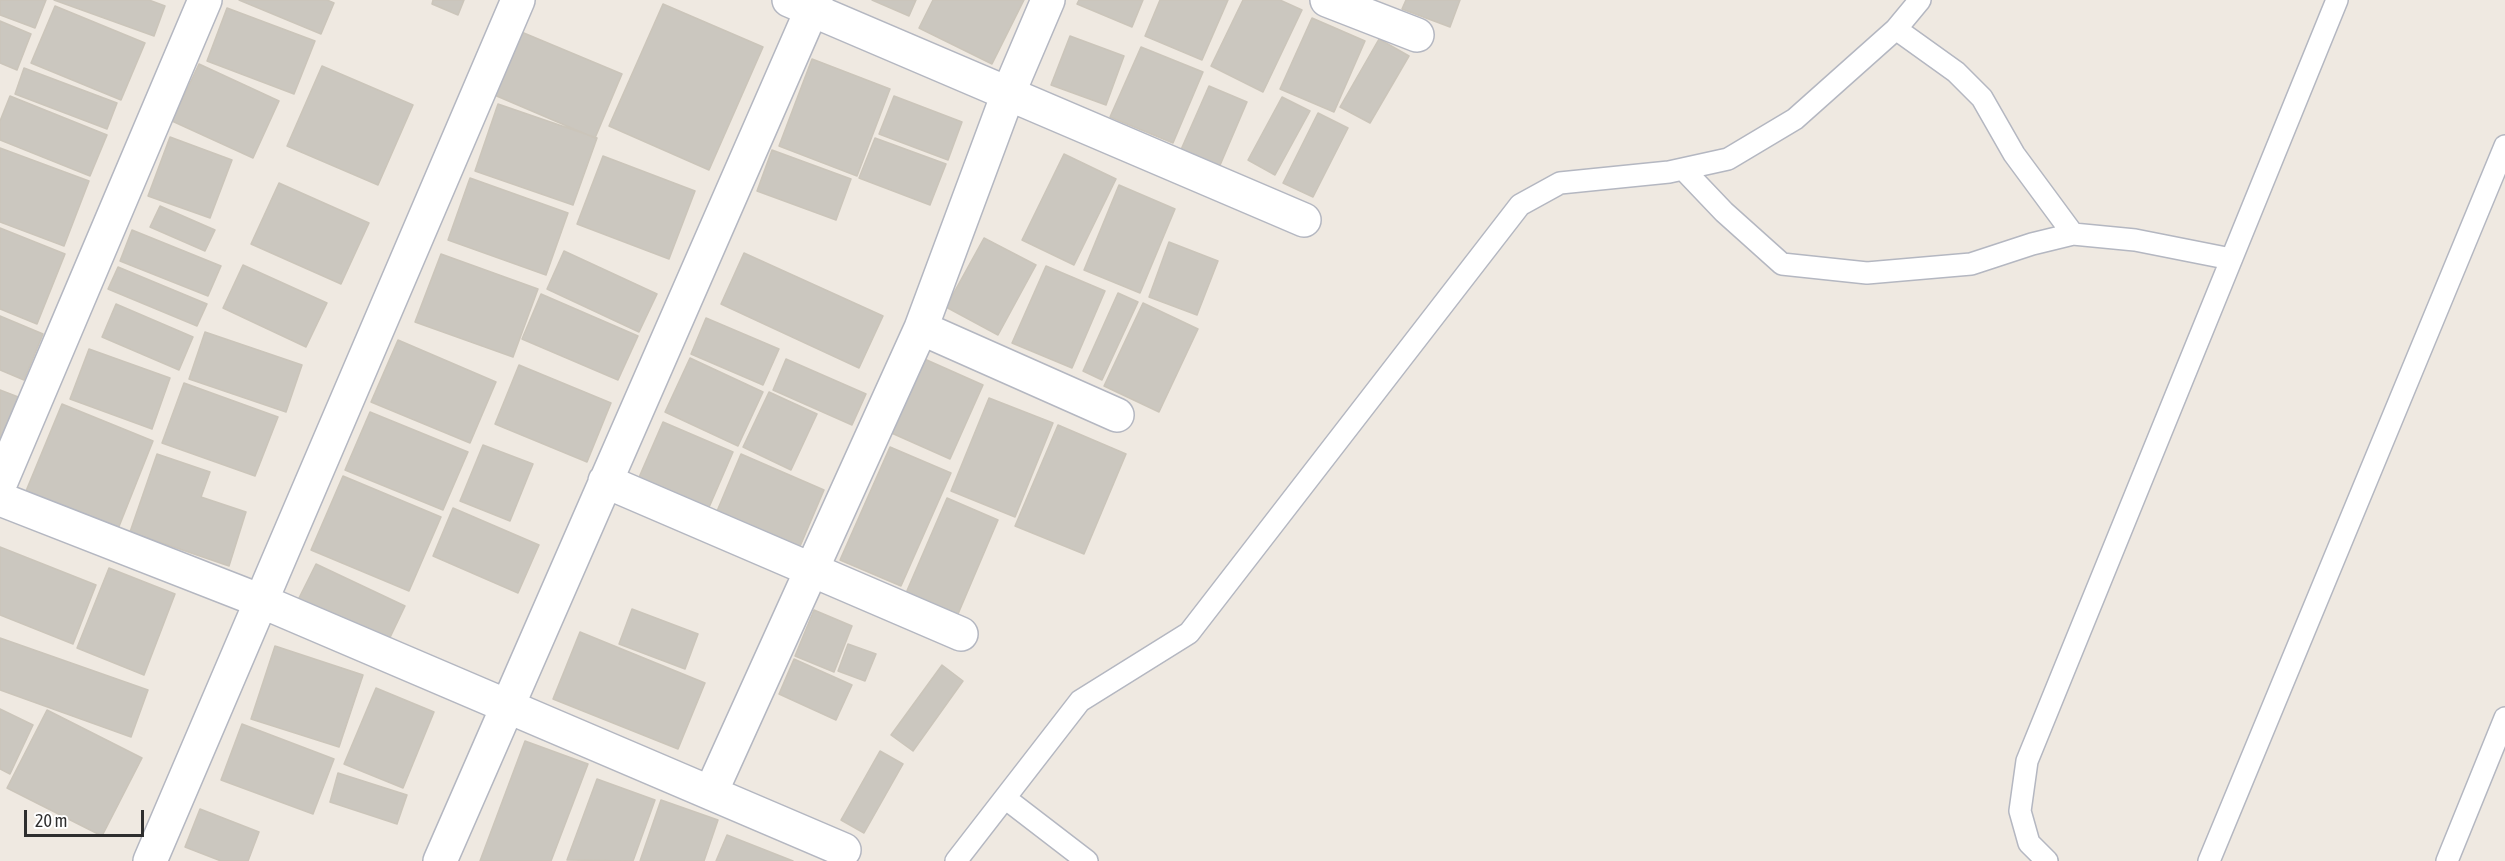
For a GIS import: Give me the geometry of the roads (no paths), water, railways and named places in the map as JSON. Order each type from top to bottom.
[{"type":"street","points":[[0,484],[205,0]]},
{"type":"street","points":[[150,861],[518,0]]},
{"type":"street","points":[[711,792],[921,328],[1008,94],[1048,0]]},
{"type":"street","points":[[1327,0],[1417,35]]},
{"type":"street","points":[[440,861],[605,481],[806,3],[1008,94],[1304,220]]},
{"type":"street","points":[[921,328],[1117,415]]},
{"type":"street","points":[[605,481],[961,634]]},
{"type":"street","points":[[0,499],[261,601],[844,850]]},
{"type":"lane","points":[[956,861],[1080,701],[1189,633],[1520,205],[1560,183],[1683,169],[1728,159],[1795,119],[1896,29],[1920,0]]},
{"type":"lane","points":[[2047,861],[2029,843],[2020,812],[2027,761],[2337,0]]},
{"type":"lane","points":[[1896,29],[1956,72],[1982,98],[2014,154],[2073,234]]},
{"type":"lane","points":[[2209,861],[2505,146]]},
{"type":"lane","points":[[1683,169],[1724,212],[1782,264],[1867,273],[1971,264],[2032,244],[2073,234],[2135,240],[2231,259]]},
{"type":"lane","points":[[2447,861],[2505,718]]},
{"type":"lane","points":[[1005,798],[1087,861]]}]
